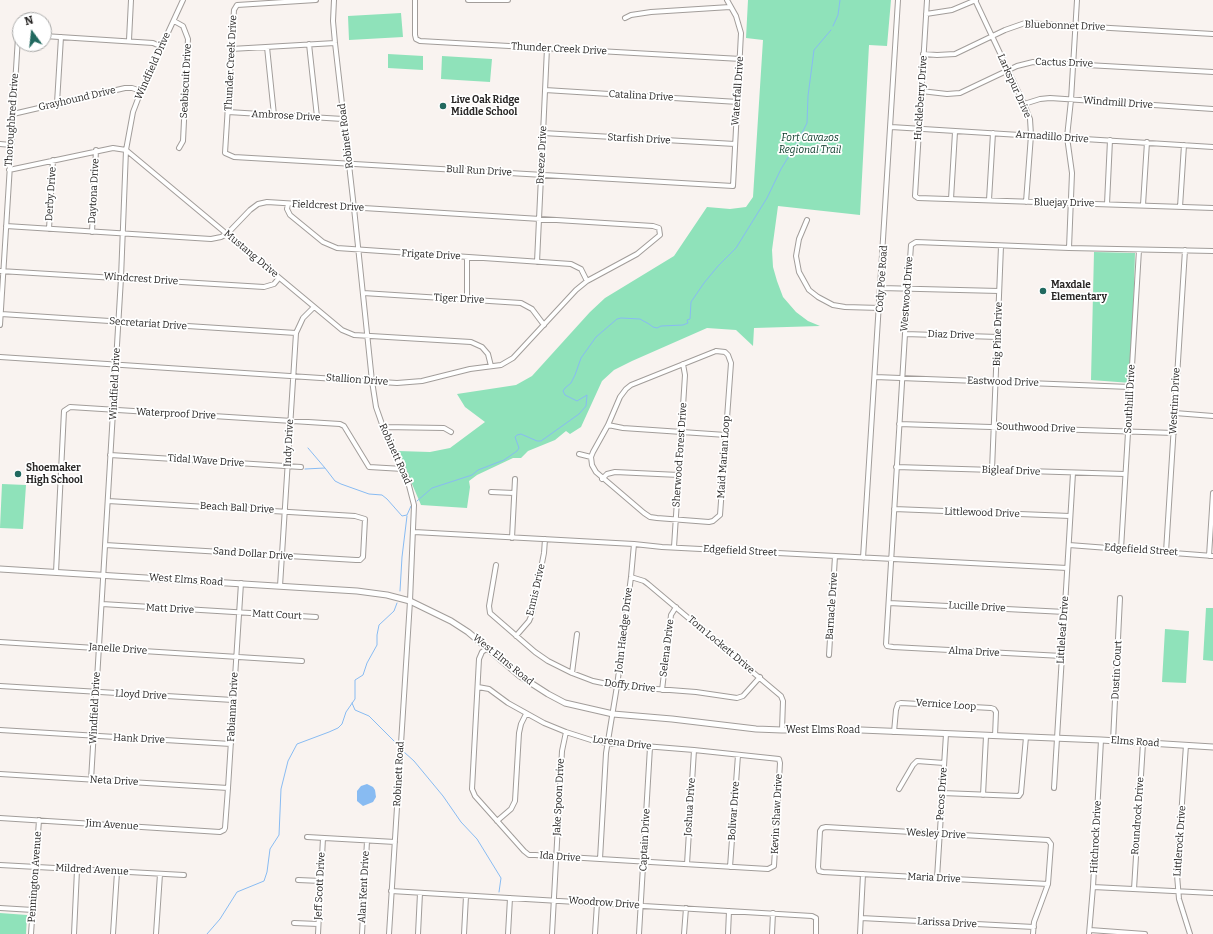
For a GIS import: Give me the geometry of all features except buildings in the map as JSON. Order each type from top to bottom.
[{"type":"main road","name":"West Elms Road","points":[[0,569],[371,592],[410,601],[451,621],[468,632],[486,649],[520,676],[548,694],[565,702],[612,714],[672,719],[756,729],[861,730],[1057,738]]},
{"type":"main road","name":"Elms Road","points":[[1057,738],[1213,747]]},
{"type":"street","points":[[129,40],[131,0]]},
{"type":"street","name":"Windfield Drive","points":[[91,780],[121,278],[126,150],[133,112],[141,91],[183,0]]},
{"type":"street","name":"Thunder Creek Drive","points":[[225,153],[234,10],[238,5],[316,0]]},
{"type":"street","name":"Robinett Road","points":[[334,0],[334,43],[344,119],[376,407],[383,427],[407,478],[412,496],[414,514],[389,934]]},
{"type":"street","name":"Thunder Creek Drive","points":[[415,0],[415,35],[416,39],[420,41],[741,59]]},
{"type":"street","points":[[468,0],[508,0]]},
{"type":"street","name":"Waterfall Drive","points":[[727,0],[736,16],[741,33],[741,59],[733,186]]},
{"type":"street","name":"Cody Poe Road","points":[[863,558],[880,308],[898,0]]},
{"type":"street","name":"Huckleberry Drive","points":[[915,196],[926,0]]},
{"type":"street","points":[[926,14],[952,10],[975,0]]},
{"type":"street","name":"Larkspur Drive","points":[[975,0],[1030,119],[1031,135],[1026,202]]},
{"type":"street","points":[[1069,248],[1071,165],[1068,137],[1077,0]]},
{"type":"street","points":[[625,18],[631,15],[651,12],[730,7]]},
{"type":"street","name":"Seabiscuit Drive","points":[[174,21],[183,26],[188,39],[183,141],[179,148]]},
{"type":"street","name":"Bluebonnet Drive","points":[[923,54],[955,54],[992,36],[1025,23],[1213,34]]},
{"type":"street","points":[[52,36],[129,40],[153,43],[162,47]]},
{"type":"street","points":[[57,103],[61,37]]},
{"type":"street","points":[[231,49],[334,43]]},
{"type":"street","points":[[309,44],[317,118]]},
{"type":"street","points":[[267,47],[274,115]]},
{"type":"street","name":"Breeze Drive","points":[[537,262],[547,48]]},
{"type":"street","name":"Thoroughbred Drive","points":[[0,325],[2,271],[17,52]]},
{"type":"street","name":"Cactus Drive","points":[[921,91],[947,94],[960,93],[1008,70],[1030,62],[1074,63],[1213,72]]},
{"type":"street","name":"Grayhound Drive","points":[[13,114],[125,88],[132,88],[141,91]]},
{"type":"street","name":"Catalina Drive","points":[[545,90],[738,102]]},
{"type":"street","name":"Windmill Drive","points":[[1024,104],[1040,99],[1213,109]]},
{"type":"street","name":"Ambrose Drive","points":[[228,112],[344,119]]},
{"type":"street","name":"Armadillo Drive","points":[[891,127],[919,130],[1068,137],[1213,147]]},
{"type":"street","points":[[952,199],[955,132]]},
{"type":"street","name":"Starfish Drive","points":[[543,133],[735,144]]},
{"type":"street","points":[[989,200],[993,133]]},
{"type":"street","points":[[1107,204],[1110,140]]},
{"type":"street","points":[[1144,205],[1147,142]]},
{"type":"street","points":[[0,144],[11,145]]},
{"type":"street","points":[[1180,206],[1184,145]]},
{"type":"street","points":[[9,170],[96,150],[113,148],[126,150]]},
{"type":"street","name":"Daytona Drive","points":[[92,232],[96,150]]},
{"type":"street","name":"Mustang Drive","points":[[126,150],[342,330],[354,335],[471,342],[485,350],[488,354],[491,366]]},
{"type":"street","name":"Bull Run Drive","points":[[225,153],[234,157],[733,186]]},
{"type":"street","name":"Derby Drive","points":[[49,229],[53,160]]},
{"type":"street","name":"Bluejay Drive","points":[[915,196],[918,198],[1213,208]]},
{"type":"street","name":"Fieldcrest Drive","points":[[227,234],[250,210],[258,204],[267,202],[653,226],[659,228],[660,231]]},
{"type":"street","name":"Frigate Drive","points":[[288,204],[287,209],[290,215],[323,242],[337,248],[358,251],[571,264],[580,269],[587,281]]},
{"type":"street","points":[[807,220],[798,243],[796,256],[799,272],[809,290],[818,298],[833,305],[845,307],[880,308]]},
{"type":"street","points":[[6,226],[211,239],[227,234]]},
{"type":"street","name":"Stallion Drive","points":[[0,357],[116,366],[372,381],[422,381],[470,369],[501,365],[513,358],[576,290],[587,281],[637,254],[659,237],[660,231]]},
{"type":"street","name":"Westwood Drive","points":[[887,645],[907,288],[911,248],[914,243],[1213,251]]},
{"type":"street","name":"Big Pine Drive","points":[[992,470],[1001,246]]},
{"type":"street","name":"Southhill Drive","points":[[1121,549],[1139,250]]},
{"type":"street","name":"Westrim Drive","points":[[1166,552],[1185,250]]},
{"type":"street","points":[[467,257],[467,299]]},
{"type":"street","name":"Windcrest Drive","points":[[2,271],[264,287],[274,284],[279,278]]},
{"type":"street","points":[[881,288],[999,291]]},
{"type":"street","name":"Tiger Drive","points":[[363,294],[467,299],[525,304],[536,312],[544,325]]},
{"type":"street","name":"Indy Drive","points":[[280,586],[296,333],[303,318],[314,307]]},
{"type":"street","name":"Secretariat Drive","points":[[1,314],[296,333]]},
{"type":"street","name":"Diaz Drive","points":[[905,334],[998,336]]},
{"type":"street","name":"Maid Marian Loop","points":[[716,351],[720,351],[728,355],[730,362],[720,515],[713,521],[709,522],[657,518],[644,513],[602,479],[593,469],[591,457],[608,425],[620,397],[631,385],[716,351]]},
{"type":"street","name":"Sherwood Forest Drive","points":[[674,547],[686,375],[683,364]]},
{"type":"street","name":"Eastwood Drive","points":[[875,378],[1130,387]]},
{"type":"street","name":"Waterproof Drive","points":[[56,572],[64,411],[70,407],[342,424],[369,467],[403,469]]},
{"type":"street","points":[[1175,413],[1213,416]]},
{"type":"street","name":"Southwood Drive","points":[[899,424],[1174,433]]},
{"type":"street","points":[[608,425],[623,428],[726,435]]},
{"type":"street","points":[[383,427],[444,428],[451,432]]},
{"type":"street","points":[[579,454],[591,457]]},
{"type":"street","name":"Tidal Wave Drive","points":[[110,455],[301,467]]},
{"type":"street","name":"Bigleaf Drive","points":[[896,468],[1125,474]]},
{"type":"street","points":[[602,479],[607,474],[615,472],[679,475]]},
{"type":"street","name":"Littleleaf Drive","points":[[1054,788],[1073,473]]},
{"type":"street","points":[[512,538],[515,479]]},
{"type":"street","points":[[490,492],[514,492]]},
{"type":"street","points":[[1211,556],[1213,493]]},
{"type":"street","name":"Beach Ball Drive","points":[[108,501],[356,516],[365,520]]},
{"type":"street","name":"Littlewood Drive","points":[[894,509],[1070,516]]},
{"type":"street","name":"Sand Dollar Drive","points":[[105,545],[360,560],[363,557],[365,520]]},
{"type":"street","name":"Edgefield Street","points":[[414,532],[863,558],[1067,568]]},
{"type":"street","name":"Ennis Drive","points":[[516,636],[529,621],[532,614],[544,553],[545,539]]},
{"type":"street","name":"John Haedge Drive","points":[[600,859],[607,743],[617,686],[634,544]]},
{"type":"street","name":"Edgefield Street","points":[[1069,545],[1211,556]]},
{"type":"street","name":"Barnacle Drive","points":[[829,655],[835,556]]},
{"type":"street","name":"Doffy Drive","points":[[496,565],[489,610],[492,615],[535,652],[548,661],[572,673],[593,681],[617,686],[740,697],[746,694],[760,677]]},
{"type":"street","name":"Tom Lockett Drive","points":[[631,577],[644,581],[760,677],[782,698],[782,730]]},
{"type":"street","name":"Fabianna Drive","points":[[224,830],[241,583]]},
{"type":"street","name":"Dustin Court","points":[[1113,741],[1120,598]]},
{"type":"street","name":"Lucille Drive","points":[[889,603],[1065,612]]},
{"type":"street","name":"Matt Drive","points":[[102,604],[239,613]]},
{"type":"street","name":"Selena Drive","points":[[662,690],[671,615],[676,607]]},
{"type":"street","name":"Matt Court","points":[[239,613],[316,618]]},
{"type":"street","points":[[572,673],[577,634]]},
{"type":"street","name":"Janelle Drive","points":[[0,642],[302,661]]},
{"type":"street","name":"Alma Drive","points":[[887,645],[893,647],[1062,656]]},
{"type":"street","name":"Ida Drive","points":[[486,649],[482,652],[479,659],[472,789],[475,796],[529,855],[730,867],[772,868]]},
{"type":"street","name":"Lloyd Drive","points":[[0,686],[234,700]]},
{"type":"street","name":"Lorena Drive","points":[[478,687],[489,689],[526,714],[566,732],[607,743],[779,759]]},
{"type":"street","name":"Vernice Loop","points":[[894,732],[896,710],[898,704],[901,703],[991,708],[994,710],[996,717],[995,736]]},
{"type":"street","points":[[497,820],[511,809],[515,801],[521,724],[526,714]]},
{"type":"street","name":"Hank Drive","points":[[0,730],[231,744]]},
{"type":"street","name":"Jake Spoon Drive","points":[[552,934],[562,751],[566,732]]},
{"type":"street","name":"Pecos Drive","points":[[937,878],[946,734]]},
{"type":"street","points":[[983,795],[986,736]]},
{"type":"street","points":[[942,793],[1019,796],[1021,793],[1026,737]]},
{"type":"street","name":"Hitchrock Drive","points":[[1090,932],[1101,740]]},
{"type":"street","name":"Roundrock Drive","points":[[1134,889],[1143,743]]},
{"type":"street","name":"Littlerock Drive","points":[[1186,745],[1177,875],[1178,892],[1182,912],[1190,934]]},
{"type":"street","name":"Captain Drive","points":[[639,934],[650,747]]},
{"type":"street","name":"Joshua Drive","points":[[687,864],[694,750]]},
{"type":"street","name":"Bolivar Drive","points":[[730,867],[738,756]]},
{"type":"street","name":"Kevin Shaw Drive","points":[[772,868],[775,864],[779,759]]},
{"type":"street","points":[[899,789],[913,765],[917,761],[944,763]]},
{"type":"street","name":"Neta Drive","points":[[0,774],[228,788]]},
{"type":"street","name":"Jim Avenue","points":[[0,818],[220,832],[224,830]]},
{"type":"street","name":"Pennington Avenue","points":[[32,934],[39,820]]},
{"type":"street","name":"Wesley Drive","points":[[819,871],[820,831],[822,828],[826,827],[1046,840],[1050,842],[1048,884]]},
{"type":"street","points":[[307,837],[395,842]]},
{"type":"street","name":"Jeff Scott Drive","points":[[318,934],[323,838]]},
{"type":"street","name":"Alan Kent Drive","points":[[362,934],[367,841]]},
{"type":"street","name":"Mildred Avenue","points":[[0,865],[184,875]]},
{"type":"street","points":[[74,934],[77,870]]},
{"type":"street","name":"Maria Drive","points":[[819,871],[1048,884]]},
{"type":"street","points":[[113,934],[117,872]]},
{"type":"street","points":[[156,934],[160,874]]},
{"type":"street","points":[[860,934],[863,874]]},
{"type":"street","points":[[298,880],[321,881]]},
{"type":"street","points":[[1034,934],[1036,918],[1048,884]]},
{"type":"street","points":[[1093,887],[1213,893]]},
{"type":"street","name":"Woodrow Drive","points":[[392,891],[812,916],[816,918],[816,934]]},
{"type":"street","points":[[418,934],[420,893]]},
{"type":"street","points":[[464,934],[466,896]]},
{"type":"street","points":[[508,934],[510,898]]},
{"type":"street","points":[[595,934],[597,903]]},
{"type":"street","points":[[0,908],[33,910]]},
{"type":"street","points":[[684,934],[686,908]]},
{"type":"street","points":[[728,934],[729,911]]},
{"type":"street","points":[[772,934],[773,913]]},
{"type":"street","name":"Larissa Drive","points":[[861,918],[1034,927]]},
{"type":"street","points":[[294,923],[318,924]]},
{"type":"street","points":[[1090,932],[1145,934]]},
{"type":"green space","name":"Fort Cavazos Regional Trail","points":[[748,0],[891,0],[887,46],[869,45],[860,215],[778,206],[772,250],[773,267],[777,281],[783,297],[796,312],[808,321],[820,326],[754,328],[753,346],[736,330],[707,328],[632,361],[614,370],[602,381],[581,427],[570,434],[566,431],[555,440],[528,451],[521,458],[513,458],[477,475],[469,481],[470,487],[467,508],[421,505],[398,451],[430,452],[450,448],[485,422],[465,407],[457,394],[516,385],[532,376],[590,312],[605,298],[674,256],[707,207],[730,209],[746,207],[753,197],[763,40],[746,38]]},
{"type":"green space","points":[[401,13],[403,37],[349,40],[348,16]]},
{"type":"green space","points":[[388,54],[423,56],[423,70],[388,68]]},
{"type":"green space","points":[[442,56],[492,59],[490,82],[441,79]]},
{"type":"green space","points":[[1094,252],[1135,253],[1131,383],[1091,380]]},
{"type":"green space","points":[[2,484],[26,485],[23,529],[0,528]]},
{"type":"green space","points":[[1206,608],[1213,608],[1213,661],[1203,660]]},
{"type":"green space","points":[[1165,629],[1189,631],[1186,683],[1162,682]]},
{"type":"green space","points":[[0,913],[27,915],[26,934],[0,934]]},
{"type":"water","points":[[367,784],[373,787],[376,797],[373,802],[363,806],[357,801],[357,791],[361,786]]},
{"type":"waterway","points":[[833,26],[838,15],[840,0]]},
{"type":"waterway","points":[[417,501],[432,488],[472,475],[478,470],[504,460],[519,448],[515,437],[517,435],[521,434],[537,441],[541,441],[579,414],[586,406],[587,395],[577,401],[565,395],[563,391],[571,383],[581,358],[596,337],[617,319],[640,319],[657,328],[661,326],[683,325],[688,323],[687,320],[690,319],[691,302],[718,266],[736,248],[767,198],[781,169],[807,123],[808,96],[814,50],[831,30]]},
{"type":"waterway","points":[[308,448],[325,468]]},
{"type":"waterway","points":[[305,469],[325,468],[335,481],[341,484],[369,494],[382,495],[402,516],[407,515],[411,506]]},
{"type":"waterway","points":[[400,591],[407,516]]},
{"type":"waterway","points":[[207,934],[220,919],[237,892],[264,881],[267,872],[270,849],[279,835],[281,789],[288,761],[297,744],[329,732],[338,728],[342,724],[346,712],[355,699],[355,680],[363,675],[367,663],[377,645],[379,625],[394,611],[397,603]]},
{"type":"waterway","points":[[352,703],[355,710],[369,716],[396,743]]},
{"type":"waterway","points":[[404,752],[414,761],[443,796],[461,822],[477,839],[501,878],[499,892]]},
{"type":"place","name":"Live Oak Ridge Middle School","points":[[443,106]]},
{"type":"place","name":"Maxdale Elementary","points":[[1043,291]]},
{"type":"place","name":"Shoemaker High School","points":[[18,474]]}]
